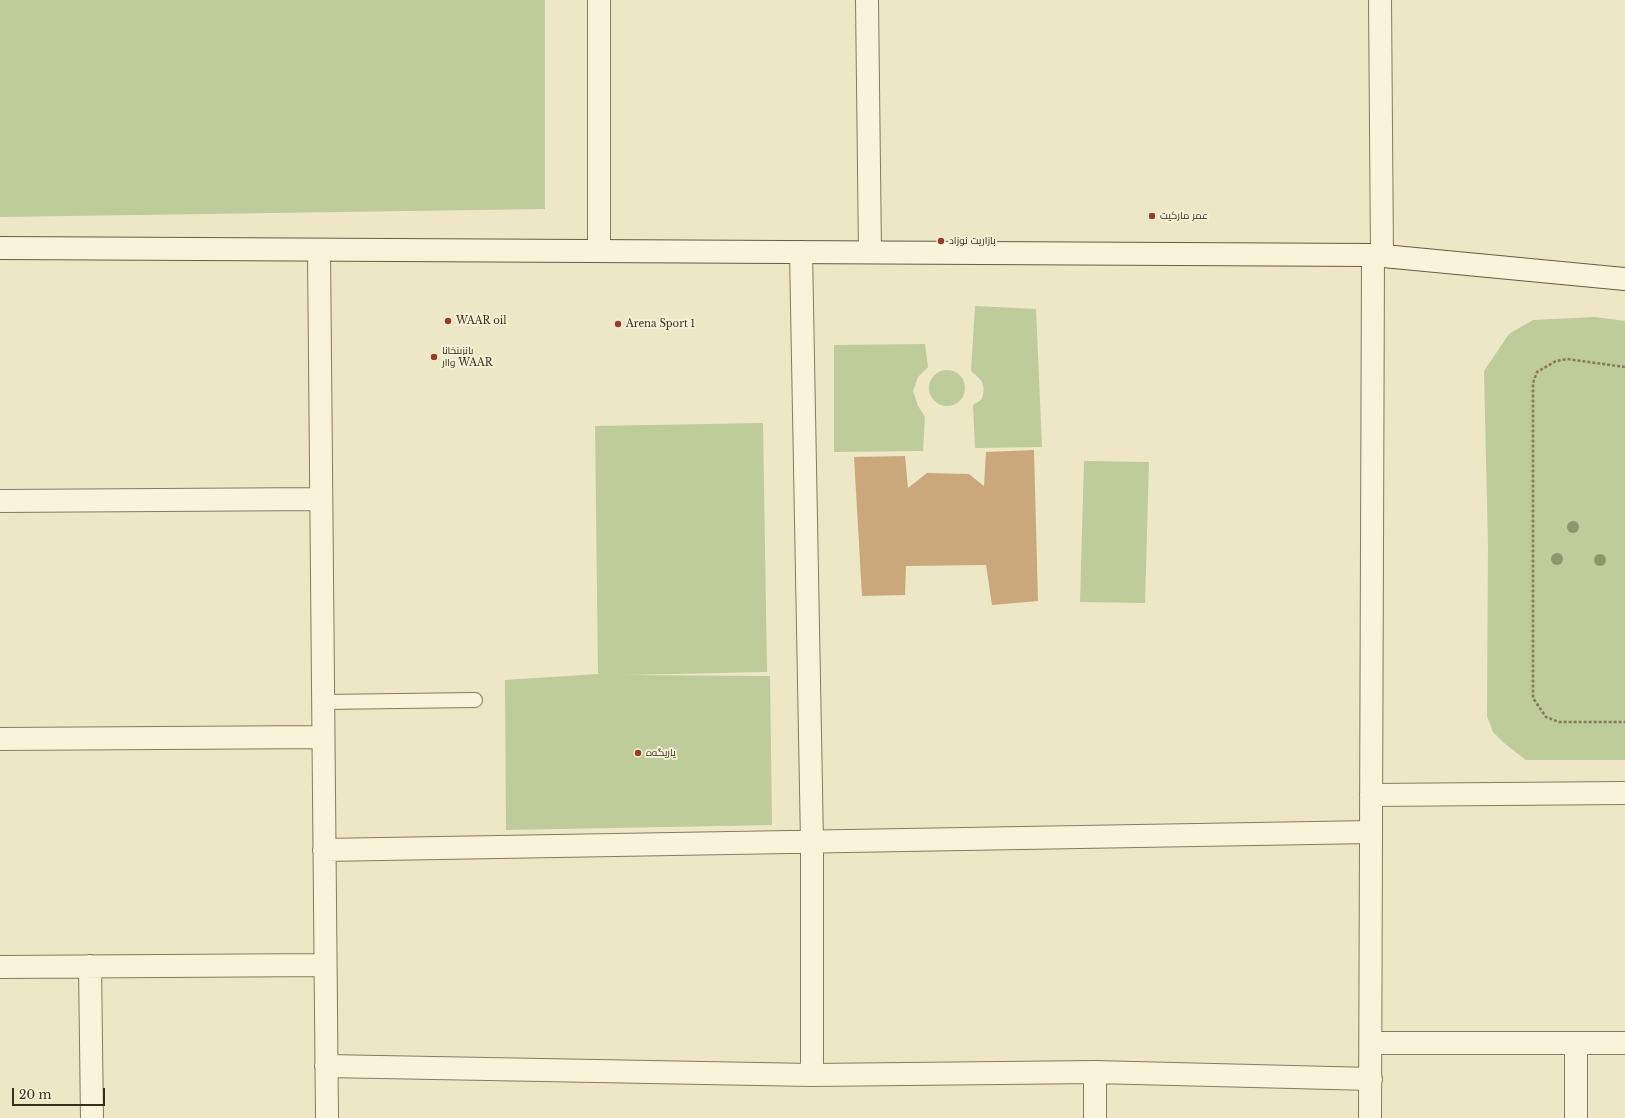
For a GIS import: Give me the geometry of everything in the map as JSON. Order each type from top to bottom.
[{"type":"street","points":[[599,0],[599,251]]},
{"type":"street","points":[[868,0],[870,252]]},
{"type":"street","points":[[1370,1118],[1371,795],[1380,0]]},
{"type":"street","points":[[0,248],[1377,256],[1625,279]]},
{"type":"street","points":[[319,250],[327,1118]]},
{"type":"street","points":[[801,252],[812,842],[812,1075]]},
{"type":"street","points":[[0,501],[321,499]]},
{"type":"street","points":[[0,739],[323,737]]},
{"type":"street","points":[[1371,795],[1625,793]]},
{"type":"street","points":[[324,850],[1371,832]]},
{"type":"street","points":[[0,967],[325,965]]},
{"type":"street","points":[[90,966],[92,1118]]},
{"type":"street","points":[[1371,1043],[1625,1043]]},
{"type":"street","points":[[1576,1043],[1576,1118]]},
{"type":"street","points":[[326,1066],[812,1075],[1095,1072],[1371,1079]]},
{"type":"street","points":[[1095,1072],[1095,1118]]},
{"type":"lane","points":[[323,702],[476,700]]},
{"type":"path","points":[[1625,367],[1567,359],[1556,361],[1537,372],[1533,383],[1533,698],[1546,717],[1559,722],[1625,722]]},
{"type":"green space","points":[[0,0],[545,0],[545,209],[0,217]]},
{"type":"green space","points":[[975,306],[1036,309],[1042,447],[975,448],[973,405],[982,399],[984,390],[981,380],[971,371]]},
{"type":"green space","points":[[1595,317],[1625,321],[1625,760],[1526,760],[1504,743],[1493,732],[1487,716],[1488,545],[1484,371],[1509,334],[1533,320]]},
{"type":"green space","points":[[925,344],[928,367],[918,377],[913,391],[918,406],[925,417],[923,451],[834,452],[834,345]]},
{"type":"green space","points":[[951,370],[960,375],[964,381],[964,395],[960,401],[951,406],[943,406],[934,401],[930,395],[929,384],[934,375],[940,371]]},
{"type":"green space","points":[[763,423],[767,672],[624,675],[770,676],[772,825],[506,830],[505,680],[598,674],[595,426]]},
{"type":"green space","points":[[1084,461],[1149,462],[1145,603],[1080,602]]},
{"type":"building","points":[[1034,450],[1038,601],[992,605],[986,565],[906,566],[905,595],[862,596],[854,457],[905,456],[908,488],[927,473],[969,474],[984,486],[986,452]]},
{"type":"place","name":"عمر ماركيت","points":[[1152,216]]},
{"type":"place","name":"بازاريت نوزاد","points":[[941,241]]},
{"type":"place","name":"WAAR oil","points":[[448,321]]},
{"type":"place","name":"Arena Sport 1","points":[[618,324]]},
{"type":"place","name":"پانزینخانا واار WAAR","points":[[434,357]]},
{"type":"place","name":"یاریگه‌ه","points":[[638,753]]}]
